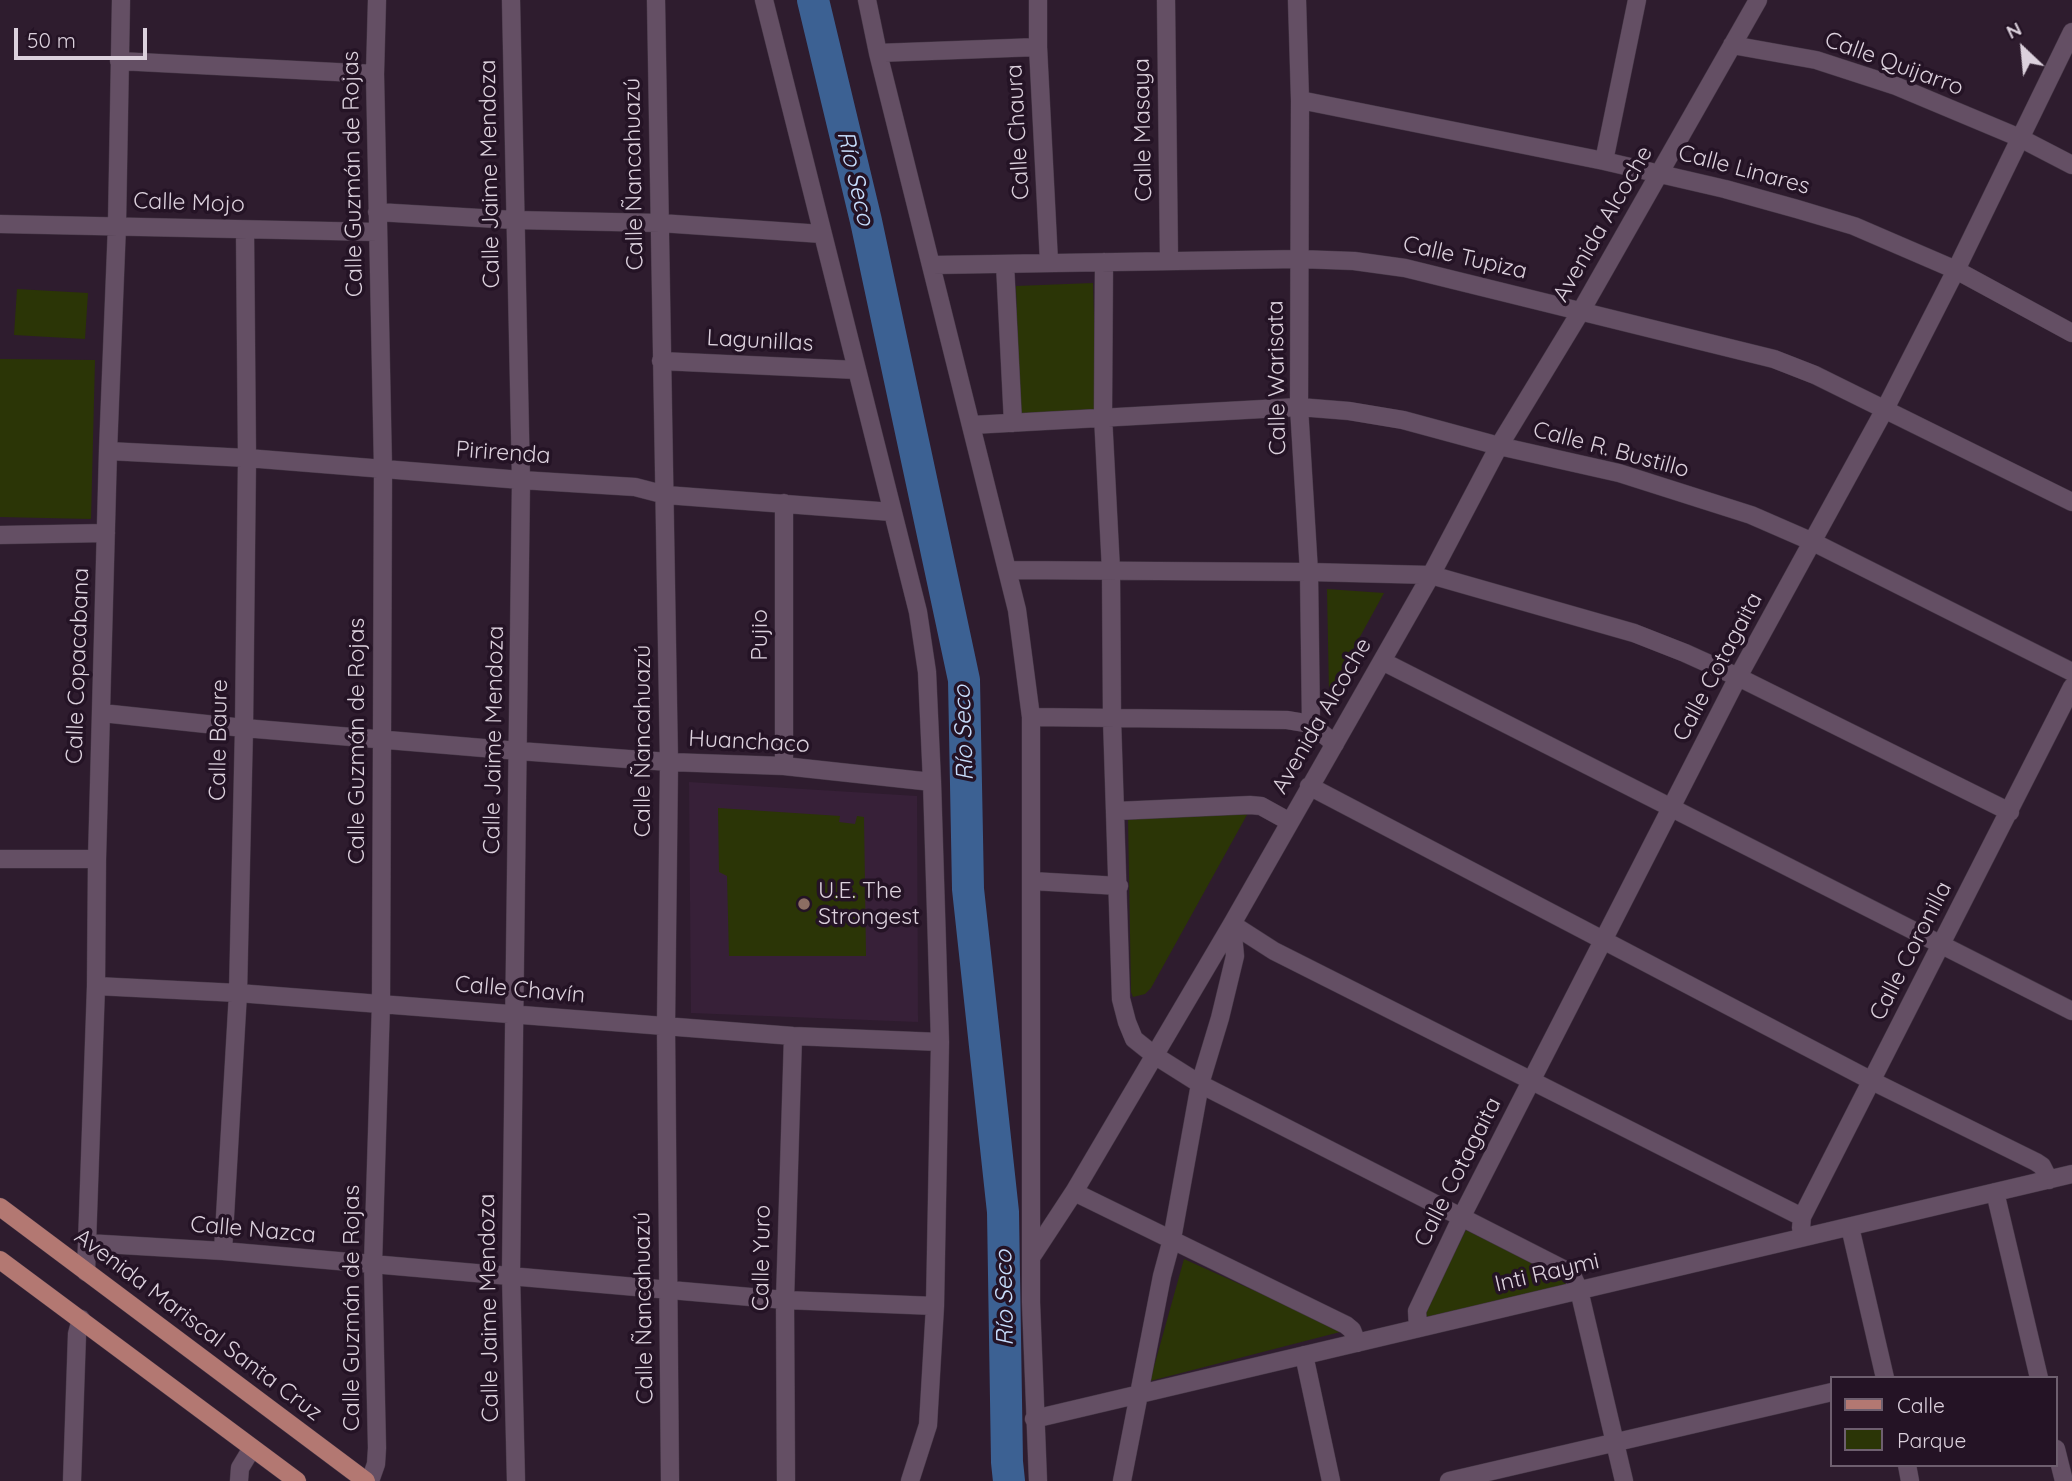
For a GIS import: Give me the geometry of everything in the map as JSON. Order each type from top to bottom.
[{"type":"main road","name":"Avenida Mariscal Santa Cruz","points":[[0,1207],[368,1481]]},
{"type":"main road","points":[[0,1260],[297,1481]]},
{"type":"street","name":"Calle Copacabana","points":[[86,1272],[96,986],[108,451],[117,225],[121,0]]},
{"type":"street","name":"Calle Guzmán de Rojas","points":[[368,1481],[376,1464],[377,1448],[373,1264],[381,1003],[383,468],[377,232],[377,0]]},
{"type":"street","name":"Calle Jaime Mendoza","points":[[511,0],[521,480],[511,1274],[516,1481]]},
{"type":"street","name":"Calle Ñancahuazú","points":[[656,0],[669,762],[666,1026],[670,1481]]},
{"type":"street","points":[[764,0],[918,612],[927,672],[940,1042],[935,1306],[928,1425],[910,1481]]},
{"type":"street","points":[[867,0],[1017,610],[1031,717],[1031,1302],[1038,1481]]},
{"type":"street","name":"Calle Chaura","points":[[1038,0],[1049,262]]},
{"type":"street","name":"Calle Masaya","points":[[1166,0],[1170,259]]},
{"type":"street","name":"Calle Warisata","points":[[1297,0],[1300,100],[1299,407],[1309,572],[1311,724]]},
{"type":"street","points":[[1604,161],[1637,0]]},
{"type":"street","name":"Avenida Alcoche","points":[[1032,1256],[1074,1192],[1231,925],[1432,575],[1499,446],[1581,311],[1758,0]]},
{"type":"street","name":"Calle Cotagaita","points":[[1418,1328],[1417,1311],[1462,1216],[1738,677],[1885,409],[2072,32]]},
{"type":"street","name":"Calle Quijarro","points":[[1732,45],[1815,60],[1896,86],[2020,138],[2072,165]]},
{"type":"street","points":[[878,53],[1038,47]]},
{"type":"street","points":[[119,61],[375,75]]},
{"type":"street","name":"Calle Linares","points":[[1300,100],[1659,173],[1737,192],[1854,226],[1956,270],[2072,333]]},
{"type":"street","points":[[377,212],[514,220],[660,223],[822,234]]},
{"type":"street","name":"Calle Mojo","points":[[0,224],[377,232]]},
{"type":"street","name":"Calle Baure","points":[[223,1251],[238,993],[244,728],[247,458],[245,230]]},
{"type":"street","name":"Calle Tupiza","points":[[933,265],[1170,259],[1299,259],[1354,261],[1405,268],[1774,359],[1815,375],[2072,502]]},
{"type":"street","points":[[1104,262],[1103,416],[1111,570],[1112,719],[1121,999],[1134,1039],[1200,1084],[1571,1273],[1579,1290],[1624,1481]]},
{"type":"street","points":[[1005,264],[1013,423]]},
{"type":"street","name":"Lagunillas","points":[[661,361],[857,370]]},
{"type":"street","name":"Calle R. Bustillo","points":[[972,425],[1299,407],[1349,411],[1402,421],[1619,473],[1751,515],[1813,542],[2072,672]]},
{"type":"street","name":"Pirirenda","points":[[108,451],[247,458],[635,487],[666,495],[892,512]]},
{"type":"street","name":"Pujio","points":[[784,503],[784,766]]},
{"type":"street","points":[[0,535],[106,533]]},
{"type":"street","points":[[1007,570],[1432,575],[1634,633],[1738,677],[2010,812]]},
{"type":"street","points":[[1382,661],[2072,1011]]},
{"type":"street","name":"Calle Coronilla","points":[[1801,1238],[1802,1217],[2072,687]]},
{"type":"street","name":"Huanchaco","points":[[102,713],[519,751],[669,762],[784,766],[932,782]]},
{"type":"street","points":[[1031,717],[1287,720],[1311,724],[1335,744]]},
{"type":"street","points":[[1310,786],[1872,1081],[2036,1162],[2042,1166],[2049,1180]]},
{"type":"street","points":[[1116,811],[1251,805],[1261,806],[1290,822]]},
{"type":"street","points":[[0,859],[97,859]]},
{"type":"street","points":[[1032,881],[1119,886]]},
{"type":"street","points":[[1231,925],[1273,951],[1802,1217]]},
{"type":"street","points":[[1122,1481],[1162,1276],[1172,1239],[1200,1084],[1235,956],[1231,925]]},
{"type":"street","name":"Calle Chavín","points":[[96,986],[381,1003],[793,1036],[940,1042]]},
{"type":"street","name":"Calle Yuro","points":[[786,1481],[785,1300],[793,1036]]},
{"type":"street","name":"Inti Raymi","points":[[1034,1419],[2072,1174]]},
{"type":"street","points":[[1074,1192],[1346,1325],[1357,1343]]},
{"type":"street","points":[[1995,1192],[2039,1376]]},
{"type":"street","points":[[1850,1227],[1885,1376]]},
{"type":"street","name":"Calle Nazca","points":[[87,1243],[511,1274],[785,1300],[935,1306]]},
{"type":"street","points":[[72,1481],[77,1334],[81,1319]]},
{"type":"street","points":[[1304,1355],[1331,1481]]},
{"type":"street","points":[[1449,1481],[1830,1392]]},
{"type":"street","points":[[239,1481],[240,1468],[252,1448]]},
{"type":"street","points":[[2058,1457],[2064,1481]]},
{"type":"shaded area","name":"U.E. The Strongest","points":[[689,782],[917,796],[918,1022],[691,1013]]},
{"type":"green space","points":[[1093,283],[1097,413],[1020,416],[1016,286]]},
{"type":"green space","points":[[17,289],[88,293],[85,339],[14,335]]},
{"type":"green space","points":[[0,359],[95,360],[91,519],[0,517]]},
{"type":"green space","points":[[1327,589],[1384,593],[1329,693]]},
{"type":"green space","points":[[718,808],[840,816],[839,822],[855,824],[857,816],[864,817],[866,956],[729,956],[727,876],[719,872]]},
{"type":"green space","points":[[1248,813],[1151,988],[1145,994],[1133,997],[1128,817]]},
{"type":"green space","points":[[1466,1230],[1573,1283],[1421,1319]]},
{"type":"green space","points":[[1184,1259],[1344,1331],[1150,1381]]},
{"type":"waterway","name":"Río Seco","points":[[813,0],[866,221],[964,680],[968,889],[1003,1212],[1009,1481]]},
{"type":"place","name":"U.E. The Strongest","points":[[804,904]]}]
